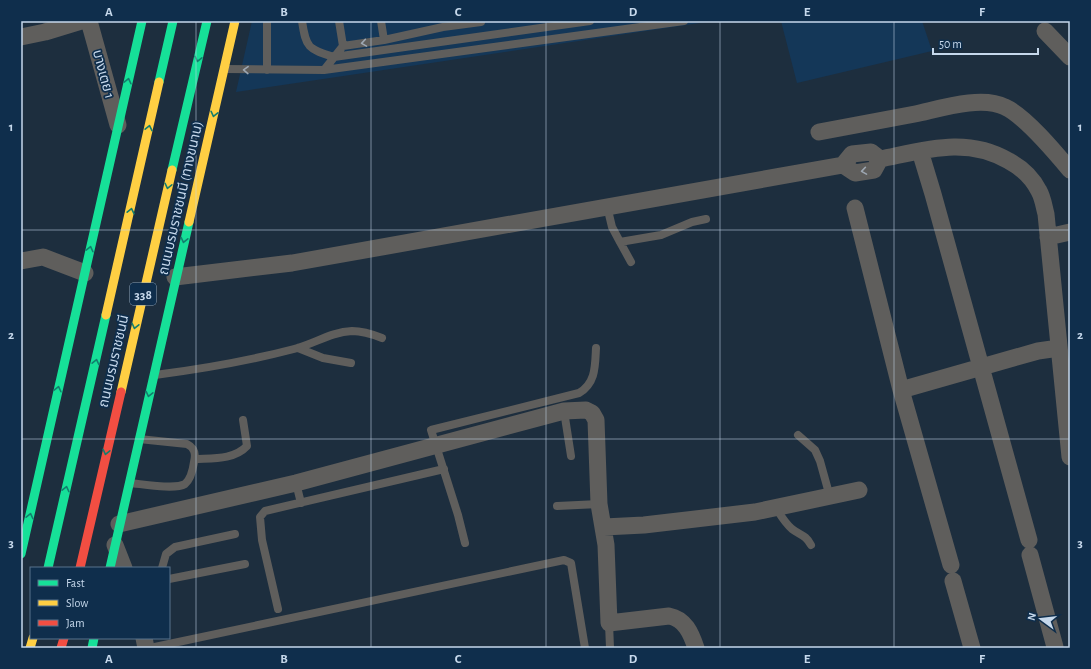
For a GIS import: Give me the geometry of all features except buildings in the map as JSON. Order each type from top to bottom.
[{"type":"main road","points":[[21,554],[142,21]]},
{"type":"main road","name":"ถนนบรมราชชนนี","points":[[48,567],[173,21]]},
{"type":"main road","name":"ถนนบรมราชชนนี","points":[[80,567],[207,21]]},
{"type":"main road","name":"ถนนบรมราชชนนี (ทางขนาน)","points":[[110,567],[175,277],[235,21]]},
{"type":"street","points":[[21,37],[45,32],[81,21]]},
{"type":"street","name":"บางเตย 1","points":[[89,21],[118,127]]},
{"type":"street","points":[[1045,31],[1070,58]]},
{"type":"street","points":[[819,132],[917,114],[944,107],[992,103],[1004,106],[1016,114],[1070,170]]},
{"type":"street","points":[[175,277],[292,263],[843,165],[855,173],[874,170],[880,159],[943,147],[982,148],[998,154],[1016,164],[1031,178],[1040,192],[1046,214],[1048,236],[1063,314],[1059,348],[1068,420],[1070,457]]},
{"type":"street","points":[[920,151],[982,367],[1029,547],[1059,646]]},
{"type":"street","points":[[855,208],[901,390],[972,648]]},
{"type":"street","points":[[1048,236],[1070,232]]},
{"type":"street","points":[[21,260],[43,257],[85,273]]},
{"type":"street","points":[[901,390],[1038,351],[1059,348]]},
{"type":"street","points":[[119,524],[296,483],[564,411],[586,410],[592,413],[596,420],[599,504],[604,527],[609,623],[669,616],[675,617],[682,620],[696,648]]},
{"type":"street","points":[[604,527],[644,525],[776,508],[859,490]]},
{"type":"street","points":[[115,545],[124,567]]},
{"type":"lane","points":[[267,21],[267,70]]},
{"type":"lane","points":[[302,21],[305,40],[310,47],[318,52],[334,58],[590,21]]},
{"type":"lane","points":[[339,21],[343,46]]},
{"type":"lane","points":[[381,21],[384,40]]},
{"type":"lane","points":[[224,69],[324,70],[684,21]]},
{"type":"lane","points":[[324,70],[343,46],[384,40],[443,27],[481,22]]},
{"type":"lane","points":[[607,206],[612,227],[631,262]]},
{"type":"lane","points":[[620,242],[661,235],[692,222],[706,219]]},
{"type":"lane","points":[[153,376],[200,370],[298,348],[331,335],[351,331],[364,331],[382,338]]},
{"type":"lane","points":[[298,348],[323,358],[351,363]]},
{"type":"lane","points":[[465,543],[437,446],[430,430],[579,392],[587,388],[594,372],[596,348]]},
{"type":"lane","points":[[564,411],[570,456]]},
{"type":"lane","points":[[195,459],[228,456],[241,453],[246,446],[243,420]]},
{"type":"lane","points":[[798,435],[815,450],[820,461],[830,497]]},
{"type":"lane","points":[[129,483],[178,487],[189,480],[195,459],[194,450],[187,444],[139,439]]},
{"type":"lane","points":[[278,609],[262,540],[260,517],[265,511],[444,469]]},
{"type":"lane","points":[[296,483],[300,503]]},
{"type":"lane","points":[[557,506],[599,504]]},
{"type":"lane","points":[[776,508],[790,527],[805,536],[811,545]]},
{"type":"lane","points":[[162,567],[166,554],[175,547],[234,534]]},
{"type":"lane","points":[[150,648],[564,560],[571,563],[585,648]]},
{"type":"lane","points":[[170,579],[245,564]]},
{"type":"lane","points":[[609,623],[610,648]]},
{"type":"shaded area","points":[[252,21],[713,21],[236,92]]},
{"type":"shaded area","points":[[781,21],[922,21],[932,51],[797,83]]},
{"type":"traffic: fast","points":[[21,554],[142,21]]},
{"type":"traffic: fast","points":[[159,82],[173,21]]},
{"type":"traffic: fast","points":[[172,170],[207,21]]},
{"type":"traffic: fast","points":[[110,567],[189,222]]},
{"type":"traffic: fast","points":[[48,567],[106,315]]},
{"type":"traffic: fast","points":[[92,648],[94,639]]},
{"type":"traffic: slow","points":[[189,222],[235,21]]},
{"type":"traffic: slow","points":[[106,315],[159,82]]},
{"type":"traffic: slow","points":[[121,392],[172,170]]},
{"type":"traffic: slow","points":[[30,648],[33,639]]},
{"type":"traffic: jam","points":[[80,567],[121,392]]},
{"type":"traffic: jam","points":[[61,648],[64,639]]}]
